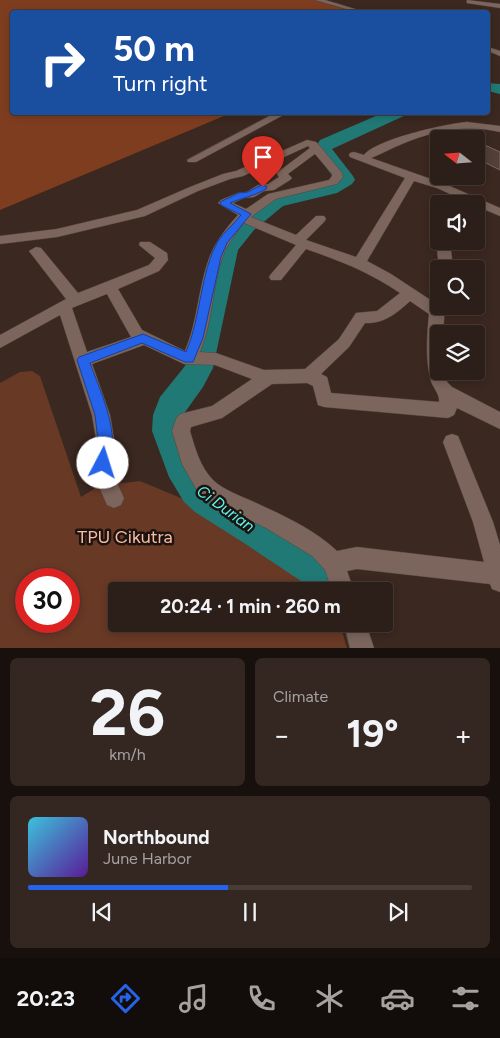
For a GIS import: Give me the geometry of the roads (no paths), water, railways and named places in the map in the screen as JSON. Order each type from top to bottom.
[{"type":"street","points":[[318,0],[355,10]]},
{"type":"street","points":[[470,0],[469,2],[472,3],[500,6]]},
{"type":"street","points":[[192,160],[279,115]]},
{"type":"street","points":[[369,155],[397,142],[441,128],[481,125],[500,129]]},
{"type":"street","points":[[0,240],[57,233],[141,213],[194,189],[227,176],[239,174],[308,143],[312,144],[337,173],[338,177],[333,182],[272,196],[244,217],[223,242],[216,257],[198,338],[202,359]]},
{"type":"street","points":[[316,148],[282,174],[286,178],[270,188],[262,187],[250,195],[242,194],[224,203],[258,225],[359,263],[386,277],[409,293],[430,303]]},
{"type":"street","points":[[354,155],[411,177],[442,186],[452,195]]},
{"type":"street","points":[[359,263],[411,177]]},
{"type":"street","points":[[485,208],[500,212]]},
{"type":"street","points":[[276,277],[320,219]]},
{"type":"street","points":[[0,342],[69,303],[154,268],[162,256],[145,245]]},
{"type":"street","points":[[36,251],[69,303],[83,360],[102,415],[105,440],[103,463],[107,482],[114,498]]},
{"type":"street","points":[[110,287],[137,334],[143,338],[202,359],[264,377],[309,376],[321,382],[324,400],[448,410],[448,394]]},
{"type":"street","points":[[309,376],[344,343],[361,317],[372,319],[387,314],[409,293]]},
{"type":"street","points":[[436,315],[435,323],[438,382],[448,394],[500,421]]},
{"type":"street","points":[[83,360],[143,338]]},
{"type":"street","points":[[270,376],[216,413],[186,420],[182,425],[181,431],[191,464],[206,487],[226,499],[273,521],[300,536],[318,549],[333,563],[340,582]]},
{"type":"street","points":[[333,563],[357,558],[499,579],[484,522],[452,442]]},
{"type":"street","points":[[357,632],[362,648]]},
{"type":"waterway","name":"Ci Durian","points":[[490,87],[500,89]]},
{"type":"waterway","name":"Ci Durian","points":[[329,582],[314,568],[207,500],[196,490],[181,466],[168,431],[168,415],[171,406],[193,379],[199,368],[227,249],[246,225],[276,201],[330,189],[345,180],[324,153],[323,149],[326,144],[393,115]]},
{"type":"park label","name":"TPU Cikutra","points":[[125,537]]}]
